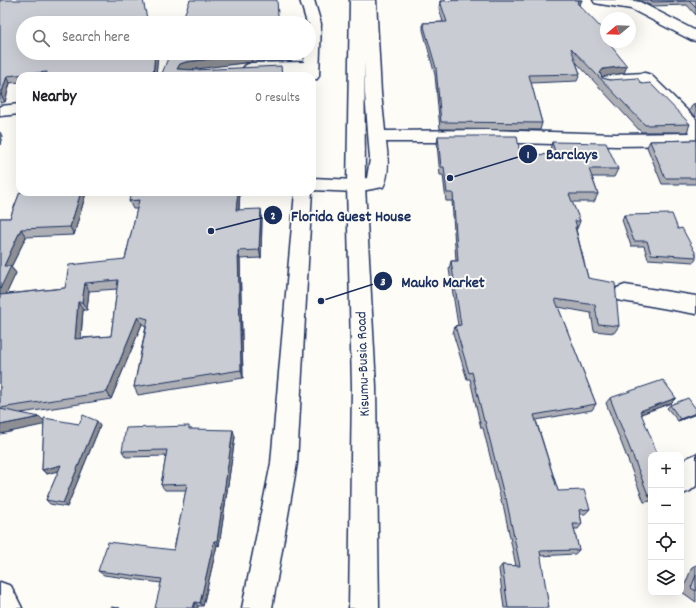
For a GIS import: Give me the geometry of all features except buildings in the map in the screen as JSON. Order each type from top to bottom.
[{"type":"main road","points":[[307,0],[312,16]]},
{"type":"main road","name":"Kisumu-Busia Road","points":[[357,0],[356,186],[364,386],[364,608]]},
{"type":"main road","points":[[316,184],[356,186],[376,183],[379,166],[378,137],[373,93],[369,0]]},
{"type":"main road","points":[[600,0],[635,5],[696,37]]},
{"type":"main road","points":[[238,70],[252,68],[311,72],[312,60]]},
{"type":"main road","points":[[607,80],[645,78],[696,129]]},
{"type":"main road","points":[[0,111],[16,109]]},
{"type":"main road","points":[[378,137],[488,136],[616,140],[696,140]]},
{"type":"main road","points":[[257,608],[284,462],[304,196]]},
{"type":"main road","points":[[625,294],[696,305]]},
{"type":"main road","points":[[684,479],[696,466]]},
{"type":"main road","points":[[0,597],[7,608]]},
{"type":"place","name":"Barclays","points":[[450,178]]},
{"type":"place","name":"Florida Guest House","points":[[211,231]]},
{"type":"place","name":"Mauko Market","points":[[321,301]]}]
